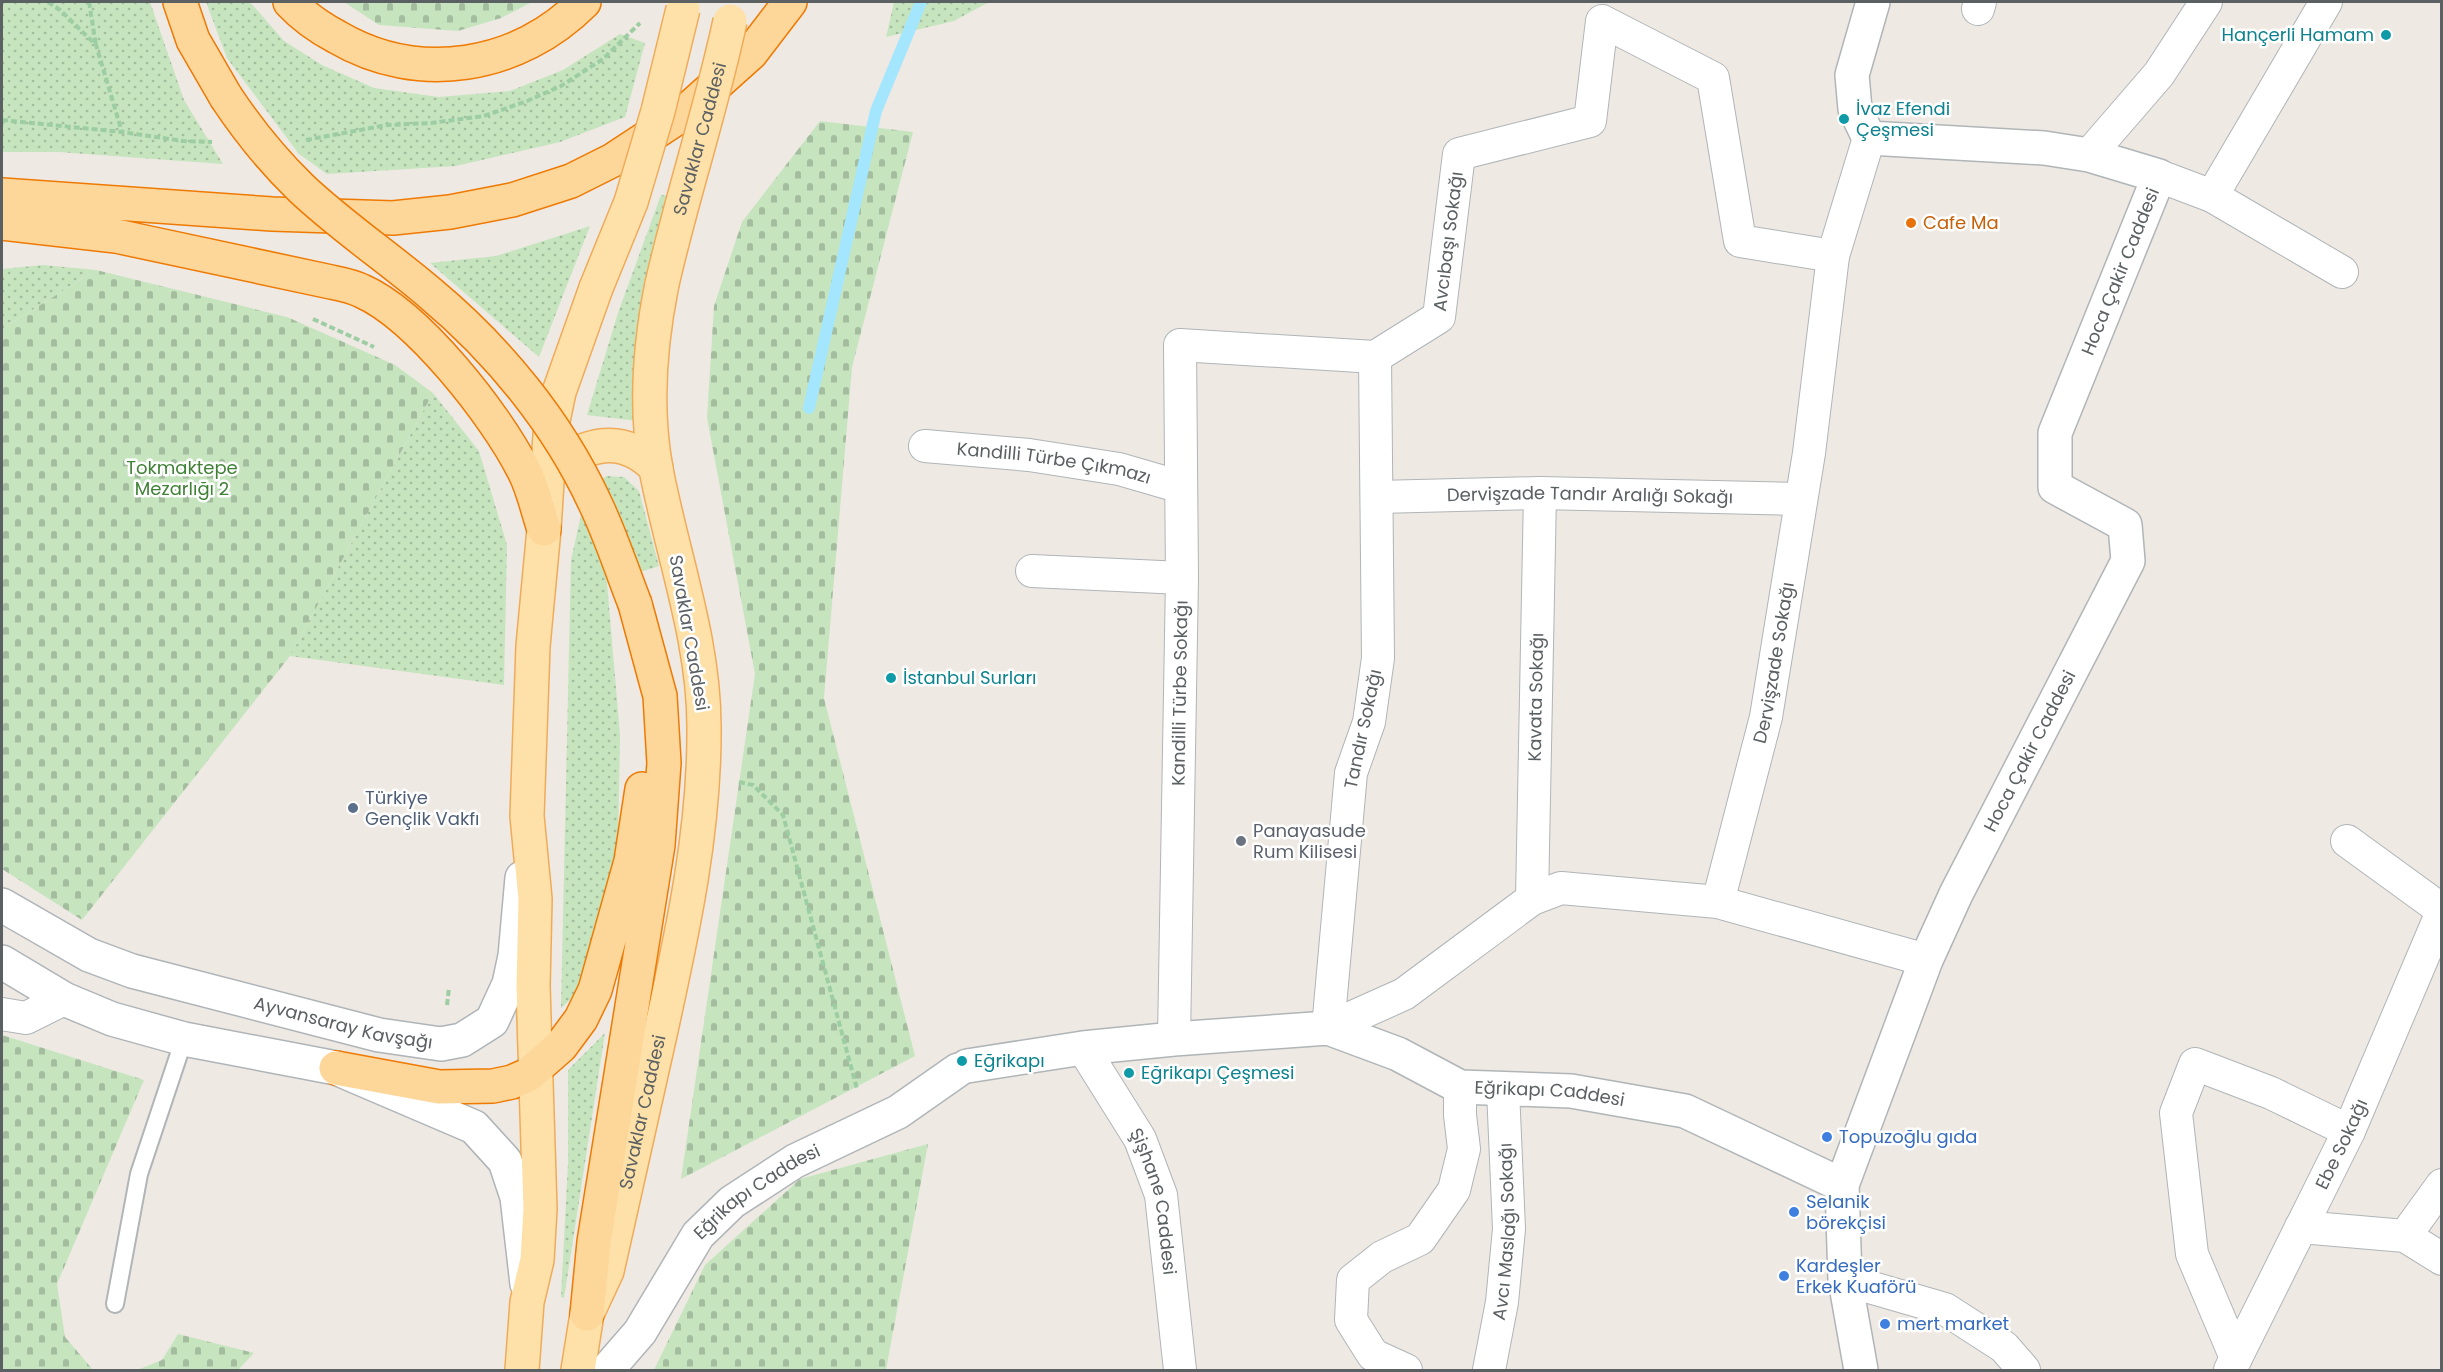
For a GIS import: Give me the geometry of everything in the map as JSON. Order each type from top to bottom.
[{"type":"highway","points":[[180,2],[194,40],[226,97],[245,125],[271,156],[302,188],[431,294],[495,356],[522,388],[561,441],[595,502],[635,604],[660,696],[663,775],[658,845],[594,1242],[587,1314]]},
{"type":"highway","points":[[290,2],[319,27],[354,47],[390,61],[435,66],[489,59],[539,38],[584,2]]},
{"type":"highway","points":[[2,195],[272,214],[393,218],[450,212],[512,200],[571,181],[613,160],[683,114],[751,53],[790,2]]},
{"type":"highway","points":[[2,224],[116,236],[361,290],[386,305],[419,333],[482,403],[502,431],[525,471],[544,529]]},
{"type":"highway","points":[[336,1068],[418,1084],[466,1088],[493,1086],[512,1082],[528,1075],[561,1046],[581,1019],[595,990],[631,861],[640,808],[644,756],[643,690],[635,604]]},
{"type":"main road","points":[[522,1371],[526,1302],[537,1260],[540,1209],[534,1068],[535,899],[527,816],[533,646],[550,435],[559,392],[596,288],[631,202],[658,111],[684,5]]},
{"type":"main road","name":"Savaklar Caddesi","points":[[578,1371],[587,1314],[607,1271],[675,965],[699,831],[704,723],[692,625],[656,468],[651,415],[652,365],[655,318],[676,222],[721,63],[732,11]]},
{"type":"main road","points":[[549,467],[576,452],[599,445],[644,455],[656,468]]},
{"type":"street","points":[[1873,2],[1852,75],[1855,109],[1869,138],[2044,148],[2089,155],[2159,176],[2212,196],[2342,272]]},
{"type":"street","points":[[2089,155],[2159,74],[2206,2]]},
{"type":"street","points":[[2212,196],[2326,2]]},
{"type":"street","name":"Avcıbaşı Sokağı","points":[[1375,357],[1438,317],[1459,154],[1590,121],[1602,21],[1713,78],[1740,241],[1833,256]]},
{"type":"street","name":"Dervişzade Sokağı","points":[[1718,903],[1766,717],[1801,499],[1833,256],[1869,138]]},
{"type":"street","name":"Hoca Çakir Caddesi","points":[[1861,1371],[1845,1280],[1842,1185],[1926,960],[1956,894],[2128,561],[2125,525],[2055,487],[2055,433],[2159,176]]},
{"type":"street","name":"Kandilli Türbe Sokağı","points":[[1173,1039],[1182,578],[1180,345],[1375,357]]},
{"type":"street","name":"Tandır Sokağı","points":[[1328,1028],[1351,773],[1369,722],[1378,658],[1375,357]]},
{"type":"street","name":"Kandilli Türbe Çıkmazı","points":[[925,446],[1029,455],[1107,467],[1181,487]]},
{"type":"street","name":"Dervişzade Tandır Aralığı Sokağı","points":[[1378,497],[1540,493],[1801,499]]},
{"type":"street","name":"Kavata Sokağı","points":[[1532,899],[1540,493]]},
{"type":"street","points":[[1032,571],[1182,578]]},
{"type":"street","name":"Ayvansaray Kavşağı","points":[[2,905],[89,955],[178,984],[379,1035],[441,1044],[462,1040],[492,1021],[509,984],[515,956],[527,816]]},
{"type":"street","points":[[2347,841],[2442,911]]},
{"type":"street","points":[[1328,1028],[1404,994],[1532,899],[1561,888],[1718,903],[1926,960]]},
{"type":"street","name":"Ebe Sokağı","points":[[2233,1364],[2349,1131],[2442,911]]},
{"type":"street","points":[[2,1014],[26,1018],[64,999],[89,955]]},
{"type":"street","points":[[2,962],[64,999],[112,1019],[184,1039],[336,1068],[474,1127],[505,1161],[518,1197],[527,1274],[526,1302]]},
{"type":"street","points":[[279,1057],[281,1010]]},
{"type":"street","name":"Eğrikapı Caddesi","points":[[607,1371],[640,1332],[698,1235],[732,1202],[795,1161],[898,1112],[962,1068],[1083,1048],[1328,1028],[1398,1054],[1460,1087],[1571,1092],[1685,1111],[1842,1185]]},
{"type":"street","name":"Şişhane Caddesi","points":[[1083,1048],[1140,1139],[1161,1195],[1180,1371]]},
{"type":"street","points":[[2233,1364],[2192,1254],[2176,1113],[2195,1064],[2271,1094],[2349,1131]]},
{"type":"street","points":[[1406,1371],[1372,1355],[1351,1320],[1353,1280],[1382,1257],[1420,1239],[1454,1190],[1464,1149],[1460,1115],[1460,1087]]},
{"type":"street","name":"Avcı Maslağı Sokağı","points":[[1488,1371],[1502,1302],[1509,1229],[1503,1090]]},
{"type":"street","points":[[2404,1236],[2442,1185]]},
{"type":"street","points":[[2301,1227],[2404,1236],[2442,1259]]},
{"type":"street","points":[[1845,1280],[1946,1309],[2004,1347],[2024,1371]]},
{"type":"lane","points":[[115,1304],[139,1174],[184,1039]]},
{"type":"path","points":[[48,2],[60,10],[96,45]]},
{"type":"path","points":[[89,2],[96,45],[122,132]]},
{"type":"path","points":[[296,142],[353,129],[484,116],[561,86],[603,59],[643,20],[648,25]]},
{"type":"path","points":[[2,120],[122,132],[183,141],[217,142]]},
{"type":"path","points":[[303,314],[379,349]]},
{"type":"path","points":[[703,775],[753,785],[783,815],[868,1127]]},
{"type":"green space","points":[[2,2],[150,2],[184,100],[223,164],[59,152],[2,152]]},
{"type":"green space","points":[[206,2],[250,2],[284,41],[322,65],[374,88],[439,97],[510,91],[563,70],[620,34],[645,43],[625,117],[560,142],[456,166],[327,174],[299,154],[227,58]]},
{"type":"green space","points":[[344,2],[532,2],[501,18],[458,31],[379,25]]},
{"type":"green space","points":[[894,2],[989,2],[954,21],[886,37]]},
{"type":"green space","points":[[820,121],[913,132],[852,367],[824,698],[915,1056],[681,1179],[755,674],[707,418],[714,306],[742,222]]},
{"type":"green space","points":[[661,195],[670,196],[638,421],[587,415],[618,313]]},
{"type":"green space","points":[[590,226],[539,357],[430,263],[496,256]]},
{"type":"green space","points":[[43,265],[96,270],[2,329],[2,269]]},
{"type":"green space","name":"Tokmaktepe Mezarlığı 2","points":[[96,270],[287,317],[395,365],[433,393],[290,656],[82,920],[2,869],[2,329]]},
{"type":"green space","points":[[433,393],[479,451],[507,545],[504,685],[290,656]]},
{"type":"green space","points":[[607,476],[624,477],[639,491],[659,566],[607,583],[620,735],[618,844],[581,990],[561,1008],[571,560],[586,493],[593,484]]},
{"type":"green space","points":[[605,1033],[564,1298],[561,1297],[568,1163],[568,1070]]},
{"type":"green space","points":[[2,1035],[144,1080],[57,1284],[65,1337],[93,1370],[2,1370]]},
{"type":"green space","points":[[928,1144],[886,1370],[654,1370],[705,1265],[800,1179]]},
{"type":"green space","points":[[178,1334],[254,1353],[238,1370],[137,1370],[162,1360]]},
{"type":"waterway","points":[[809,408],[876,111],[921,2]]},
{"type":"place","name":"Hançerli Hamam","points":[[2386,35]]},
{"type":"place","name":"İvaz Efendi Çeşmesi","points":[[1844,119]]},
{"type":"place","name":"Cafe Ma","points":[[1911,223]]},
{"type":"place","name":"İstanbul Surları","points":[[891,678]]},
{"type":"place","name":"Türkiye Gençlik Vakfı","points":[[353,808]]},
{"type":"place","name":"Panayasude Rum Kilisesi","points":[[1241,841]]},
{"type":"place","name":"Eğrikapı","points":[[962,1061]]},
{"type":"place","name":"Eğrikapı Çeşmesi","points":[[1129,1073]]},
{"type":"place","name":"Topuzoğlu gıda","points":[[1827,1137]]},
{"type":"place","name":"Selanik börekçisi","points":[[1794,1212]]},
{"type":"place","name":"Kardeşler Erkek Kuaförü","points":[[1784,1276]]},
{"type":"place","name":"mert market","points":[[1885,1324]]}]
